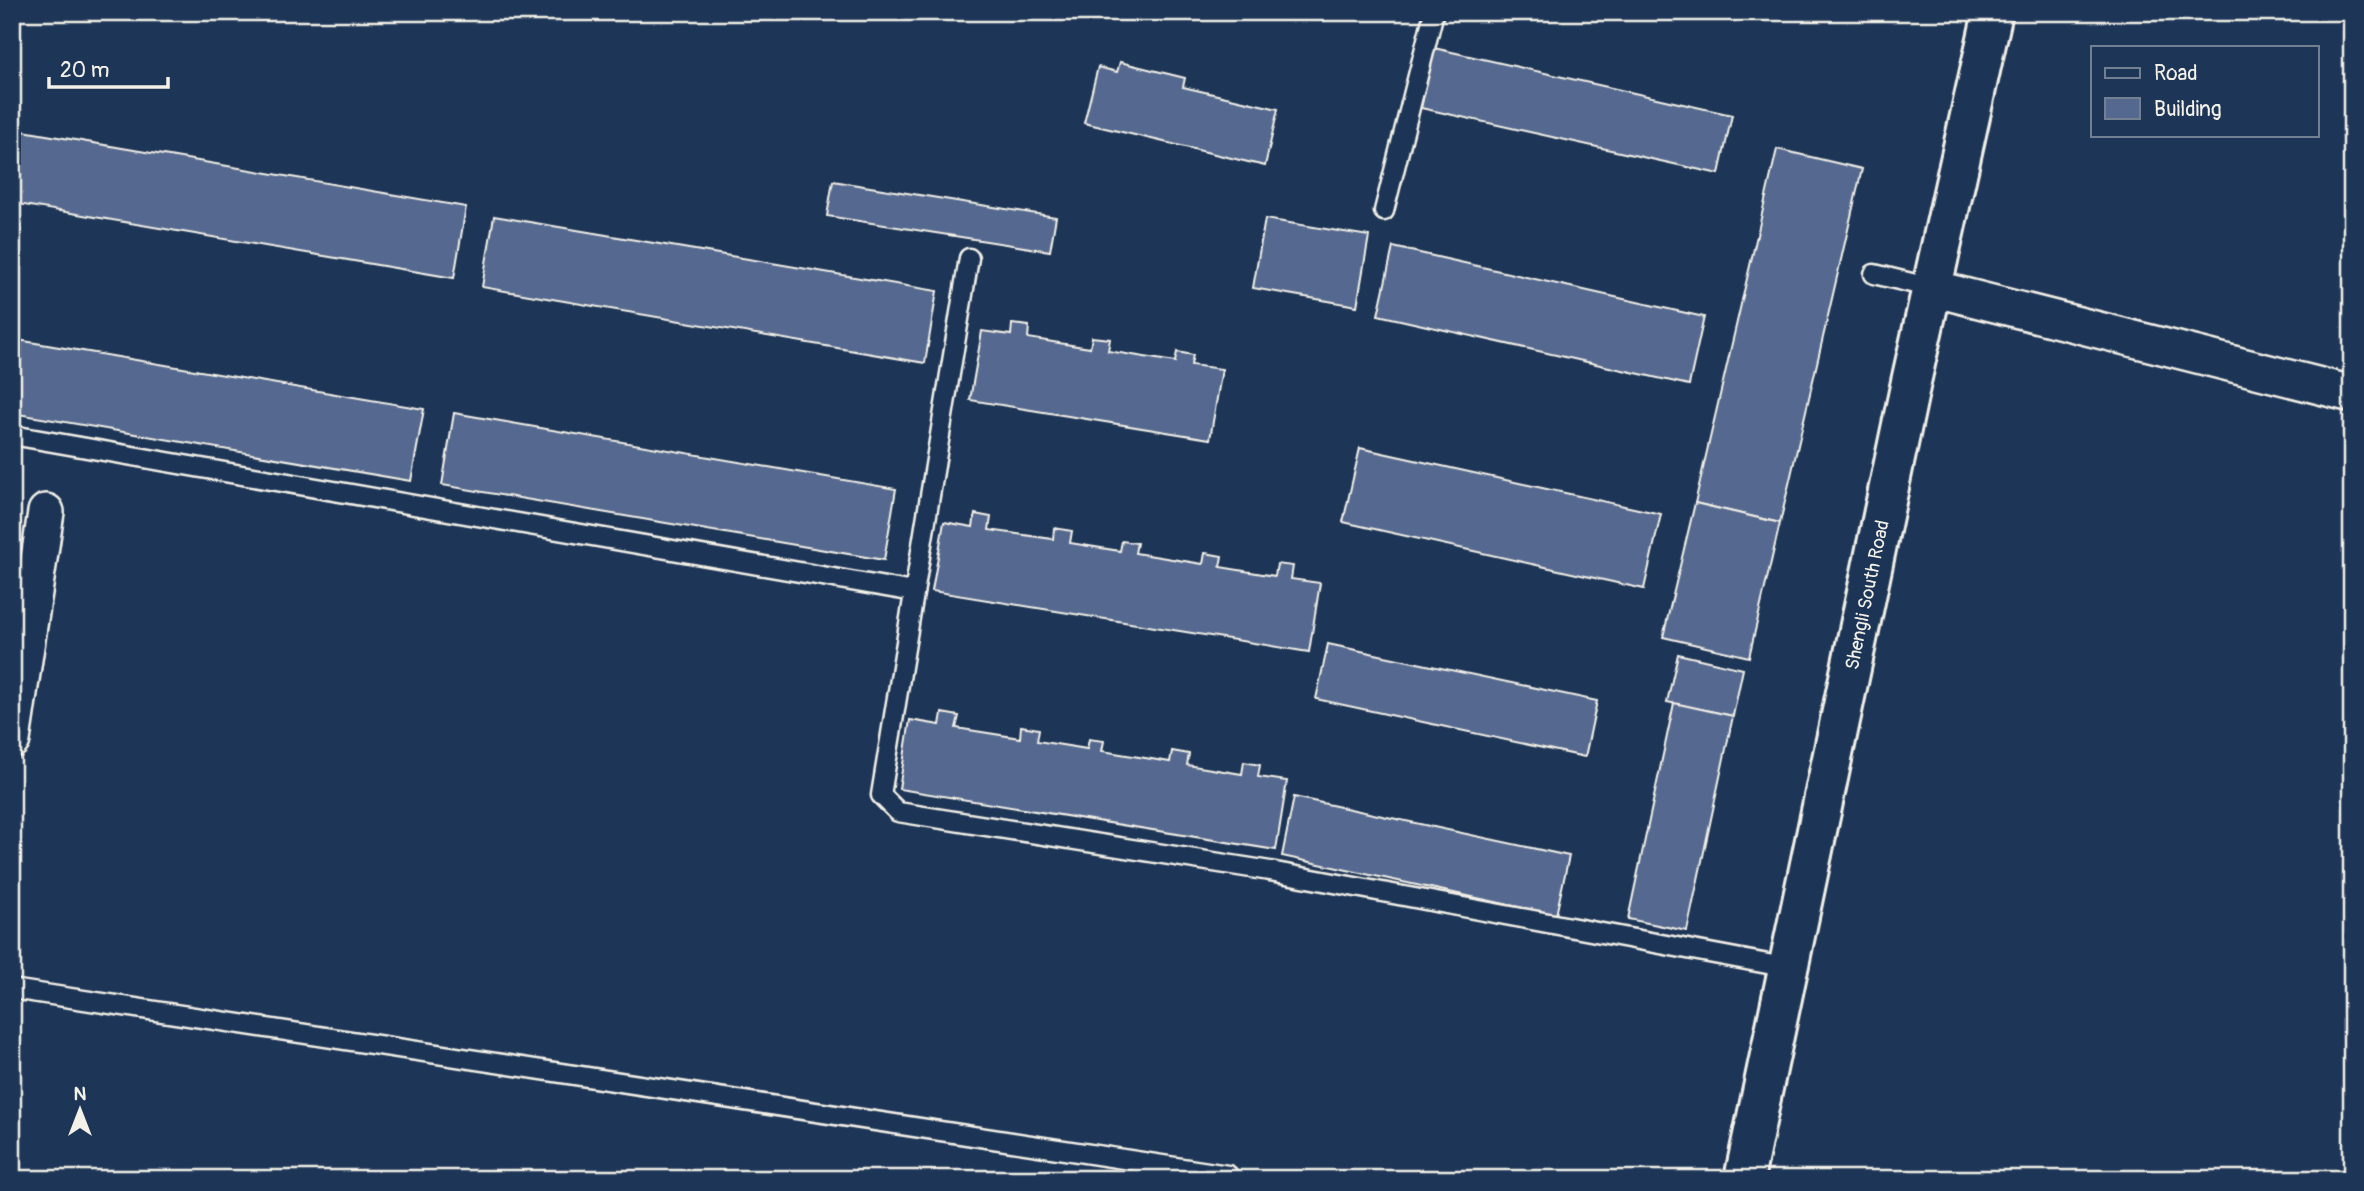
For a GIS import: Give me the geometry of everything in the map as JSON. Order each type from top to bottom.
[{"type":"main road","name":"Shengli South Road","points":[[1744,1179],[1993,12]]},
{"type":"street","points":[[1932,288],[2352,394]]},
{"type":"street","points":[[12,740],[46,512]]},
{"type":"lane","points":[[1384,211],[1434,12]]},
{"type":"lane","points":[[969,258],[881,795],[898,812],[1270,871],[1789,968]]},
{"type":"lane","points":[[1874,274],[1932,288]]},
{"type":"lane","points":[[12,435],[914,592]]},
{"type":"lane","points":[[12,989],[1228,1175]]},
{"type":"building","points":[[1434,48],[1732,115],[1719,174],[1421,108]]},
{"type":"building","points":[[1120,62],[1185,78],[1183,87],[1278,109],[1265,166],[1084,123],[1098,67],[1117,72]]},
{"type":"building","points":[[23,131],[466,207],[454,278],[12,203]]},
{"type":"building","points":[[1777,149],[1862,169],[1780,523],[1695,503]]},
{"type":"building","points":[[833,181],[1056,217],[1050,251],[827,216]]},
{"type":"building","points":[[494,216],[937,291],[925,363],[482,287]]},
{"type":"building","points":[[1265,219],[1369,236],[1357,306],[1253,288]]},
{"type":"building","points":[[1393,247],[1704,317],[1689,385],[1378,315]]},
{"type":"building","points":[[1012,324],[1029,326],[1028,338],[1090,348],[1092,337],[1110,339],[1108,351],[1175,362],[1177,352],[1193,355],[1191,365],[1222,369],[1210,439],[970,400],[982,331],[1011,335]]},
{"type":"building","points":[[12,339],[424,409],[411,481],[12,413]]},
{"type":"building","points":[[454,413],[896,489],[884,560],[442,485]]},
{"type":"building","points":[[1360,448],[1661,514],[1644,589],[1343,522]]},
{"type":"building","points":[[1695,503],[1780,523],[1749,657],[1663,637]]},
{"type":"building","points":[[975,514],[991,517],[989,530],[1053,539],[1054,528],[1072,531],[1070,543],[1120,551],[1122,541],[1137,543],[1135,553],[1203,564],[1205,553],[1222,556],[1220,567],[1275,576],[1277,564],[1293,566],[1291,579],[1320,583],[1309,652],[932,591],[944,522],[973,527]]},
{"type":"building","points":[[1328,644],[1597,701],[1585,757],[1316,699]]},
{"type":"building","points":[[1678,654],[1743,669],[1733,716],[1667,702]]},
{"type":"building","points":[[1674,703],[1733,716],[1687,931],[1628,919]]},
{"type":"building","points":[[942,713],[959,716],[956,728],[1020,738],[1021,726],[1039,729],[1037,741],[1087,749],[1089,739],[1104,741],[1102,751],[1170,762],[1172,751],[1189,754],[1187,765],[1242,774],[1244,762],[1260,765],[1258,777],[1287,781],[1276,850],[899,789],[910,720],[940,725]]},
{"type":"building","points":[[1294,797],[1569,856],[1556,915],[1282,856]]}]
